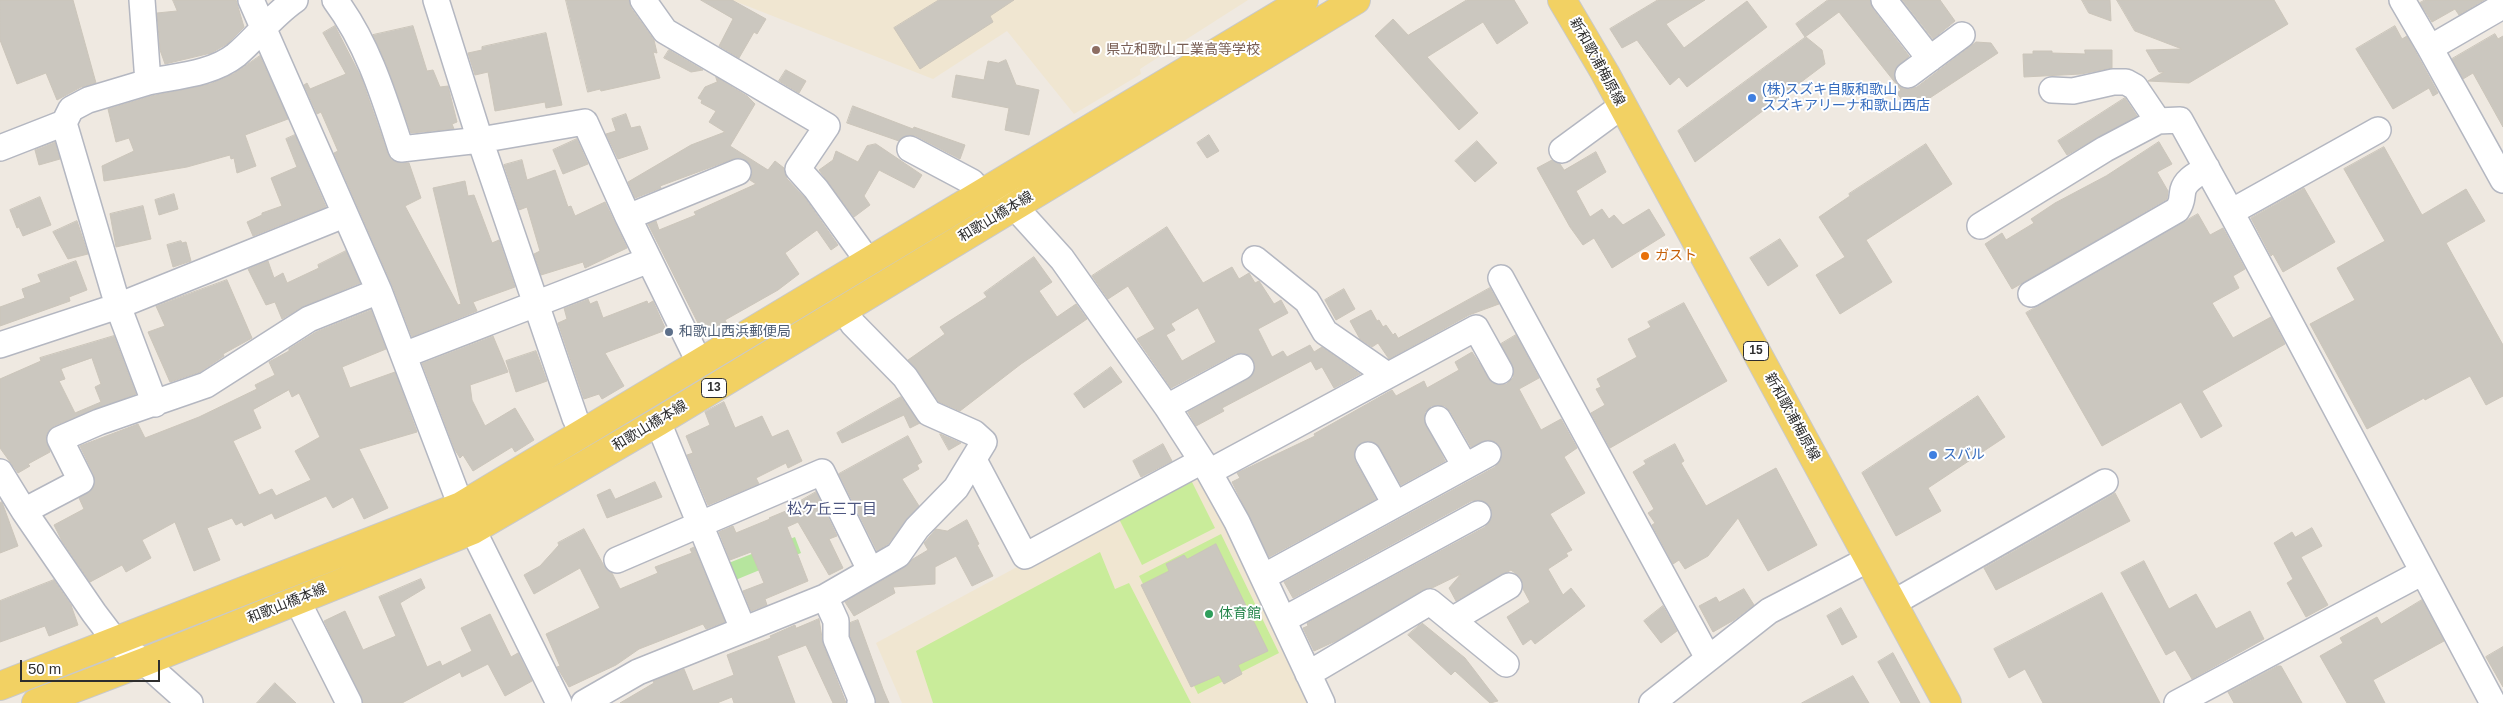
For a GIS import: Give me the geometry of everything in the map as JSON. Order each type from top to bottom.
[{"type":"main road","name":"和歌山橋本線","points":[[0,686],[116,642],[467,518],[583,434],[1304,0]]},
{"type":"main road","name":"和歌山橋本線","points":[[36,703],[144,662],[297,600],[467,518],[658,422],[1356,0]]},
{"type":"main road","name":"新和歌浦梅原線","points":[[1562,0],[1622,106],[1947,703]]},
{"type":"street","points":[[142,0],[148,82]]},
{"type":"street","points":[[251,0],[378,291],[467,518],[559,703]]},
{"type":"street","points":[[0,148],[64,122],[71,109],[88,100],[148,82],[209,69],[234,56],[264,28],[275,14],[295,0]]},
{"type":"street","points":[[335,0],[365,49],[401,149],[480,140],[586,122],[628,217],[700,364]]},
{"type":"street","points":[[436,0],[480,140],[575,418],[583,434]]},
{"type":"street","points":[[642,0],[665,31],[827,126],[798,169],[816,189],[868,261]]},
{"type":"street","points":[[1884,0],[1930,59]]},
{"type":"street","points":[[2402,0],[2503,180]]},
{"type":"street","points":[[2430,48],[2499,7]]},
{"type":"street","points":[[1908,75],[1962,35]]},
{"type":"street","points":[[2052,90],[2073,91],[2113,82],[2126,82],[2135,88],[2169,121],[2207,168],[2493,703]]},
{"type":"street","points":[[1562,150],[1622,106]]},
{"type":"street","points":[[1980,226],[2105,149],[2169,121]]},
{"type":"street","points":[[64,122],[118,306],[155,404]]},
{"type":"street","points":[[2231,212],[2378,130]]},
{"type":"street","points":[[910,150],[972,182],[991,189],[1014,206],[1062,259],[1167,406],[1206,467],[1263,577],[1283,620],[1303,672],[1322,703]]},
{"type":"street","points":[[2031,294],[2177,210],[2183,200],[2183,191],[2188,180],[2207,168]]},
{"type":"street","points":[[628,217],[738,172]]},
{"type":"street","points":[[0,345],[118,306],[344,215]]},
{"type":"street","points":[[1255,258],[1307,301],[1326,332],[1387,375]]},
{"type":"street","points":[[404,355],[649,260]]},
{"type":"street","points":[[1501,278],[1708,658]]},
{"type":"street","points":[[24,511],[81,481],[60,440],[99,422],[206,385],[309,319],[378,291]]},
{"type":"street","points":[[584,703],[638,672],[825,597],[898,555],[916,528],[956,488],[984,442],[974,433],[929,413],[905,377],[853,324],[844,310]]},
{"type":"street","points":[[974,460],[1025,556],[1206,467],[1476,328],[1500,371]]},
{"type":"street","points":[[1167,406],[1241,367]]},
{"type":"street","points":[[1438,419],[1465,466]]},
{"type":"street","points":[[658,422],[743,629]]},
{"type":"street","points":[[1368,454],[1395,504]]},
{"type":"street","points":[[1263,577],[1488,454]]},
{"type":"street","points":[[0,472],[24,511],[116,642],[144,662],[190,703]]},
{"type":"street","points":[[617,560],[698,523],[822,472],[870,570]]},
{"type":"street","points":[[1893,603],[2105,482]]},
{"type":"street","points":[[1283,620],[1478,514]]},
{"type":"street","points":[[1663,700],[1708,658],[1769,611],[1869,559]]},
{"type":"street","points":[[2177,703],[2423,572]]},
{"type":"street","points":[[1452,620],[1509,586]]},
{"type":"street","points":[[825,597],[836,621],[836,640],[862,702],[860,703]]},
{"type":"street","points":[[297,600],[349,703]]},
{"type":"street","points":[[1303,672],[1430,602],[1506,664]]},
{"type":"shaded area","name":"県立和歌山工業高等学校","points":[[732,0],[1248,0],[1140,69],[1141,74],[1074,114],[1007,31],[933,79]]},
{"type":"shaded area","points":[[1197,470],[1310,703],[902,703],[876,643]]},
{"type":"green space","points":[[1191,480],[1215,528],[1142,565],[1118,517]]},
{"type":"green space","name":"体育館","points":[[1221,534],[1279,653],[1198,694],[1139,576]]},
{"type":"green space","points":[[795,537],[801,553],[733,581],[726,564]]},
{"type":"green space","points":[[1100,552],[1115,589],[1129,583],[1191,703],[933,703],[916,651]]},
{"type":"building","points":[[0,0],[73,0],[96,83],[81,87],[57,100],[46,73],[17,84],[0,40]]},
{"type":"building","points":[[173,0],[236,0],[244,27],[227,44],[211,53],[165,64],[160,50],[157,13],[177,11]]},
{"type":"building","points":[[566,0],[629,0],[631,8],[654,40],[657,53],[653,52],[660,78],[588,92]]},
{"type":"building","points":[[701,0],[732,0],[766,19],[757,34],[754,32],[739,58],[719,46],[733,19]]},
{"type":"building","points":[[939,0],[1014,0],[990,16],[993,22],[920,69],[894,28]]},
{"type":"building","points":[[1467,0],[1514,0],[1528,23],[1497,44],[1483,22],[1427,57],[1478,113],[1459,130],[1375,36],[1393,19],[1408,35]]},
{"type":"building","points":[[1658,0],[1705,0],[1666,24],[1684,48],[1747,1],[1767,27],[1687,87],[1679,77],[1670,85],[1637,40],[1622,48],[1610,29]]},
{"type":"building","points":[[1828,0],[1870,0],[1873,9],[1909,56],[1895,70],[1896,83],[1903,88],[1917,87],[1976,42],[1991,43],[1998,53],[1910,111],[1897,93],[1901,90],[1839,12],[1805,37],[1796,24]]},
{"type":"building","points":[[1902,0],[1940,0],[1955,21],[1933,39]]},
{"type":"building","points":[[2082,0],[2110,0],[2111,21],[2089,13]]},
{"type":"building","points":[[2117,0],[2274,0],[2288,24],[2189,83],[2148,81],[2164,72],[2159,72],[2146,50],[2182,49],[2135,31]]},
{"type":"building","points":[[2425,0],[2484,0],[2459,15],[2455,9],[2432,22],[2420,3]]},
{"type":"building","points":[[335,26],[361,77],[388,154],[396,162],[409,163],[421,198],[405,206],[458,305],[461,304],[433,188],[465,181],[468,196],[474,195],[492,243],[499,240],[515,287],[473,302],[477,311],[412,337],[392,285],[334,153],[338,151],[321,112],[317,114],[304,85],[307,83],[310,89],[346,74],[323,33]]},
{"type":"building","points":[[413,26],[427,71],[433,70],[440,87],[448,86],[457,122],[452,124],[454,129],[411,133],[387,66],[373,35]]},
{"type":"building","points":[[2395,26],[2402,39],[2407,36],[2438,93],[2433,96],[2429,88],[2393,109],[2356,49]]},
{"type":"building","points":[[546,33],[562,105],[546,108],[545,102],[495,111],[488,72],[475,75],[468,53],[482,50],[482,47]]},
{"type":"building","points":[[2495,34],[2498,39],[2503,36],[2503,127],[2473,73],[2463,79],[2452,59]]},
{"type":"building","name":"(株)スズキ自販和歌山 スズキアリーナ和歌山西店","points":[[1806,37],[1822,50],[1825,64],[1695,162],[1678,131]]},
{"type":"building","points":[[669,50],[703,70],[691,72],[664,58]]},
{"type":"building","points":[[2085,50],[2112,50],[2112,68],[2081,74],[2024,77],[2023,54],[2033,54],[2033,51],[2052,51],[2052,53],[2085,54]]},
{"type":"building","points":[[260,56],[288,119],[245,135],[256,166],[237,173],[234,158],[231,159],[230,155],[187,167],[104,181],[102,166],[134,151],[129,138],[116,142],[108,109],[151,96],[210,84],[233,74]]},
{"type":"building","points":[[1006,60],[1016,85],[1039,90],[1029,135],[1005,130],[1009,108],[952,97],[956,75],[984,80],[988,61],[998,63]]},
{"type":"building","points":[[786,70],[806,81],[799,93],[779,81]]},
{"type":"building","points":[[716,77],[747,96],[755,104],[730,146],[768,170],[775,161],[784,168],[787,179],[805,198],[838,245],[831,250],[817,230],[785,253],[799,274],[778,290],[725,320],[728,326],[705,337],[648,224],[656,221],[659,230],[696,215],[694,212],[756,184],[750,180],[751,166],[740,158],[733,159],[660,186],[661,188],[635,198],[628,182],[691,145],[725,132],[709,122],[716,111],[701,103],[702,100],[698,98],[705,87],[717,82]]},
{"type":"building","points":[[2125,98],[2137,116],[2067,155],[2058,141]]},
{"type":"building","points":[[853,106],[913,129],[914,127],[965,145],[960,159],[916,136],[909,135],[899,141],[847,123]]},
{"type":"building","points":[[626,114],[631,128],[640,126],[648,149],[618,159],[606,134],[616,131],[612,119]]},
{"type":"building","points":[[295,135],[326,207],[253,236],[247,222],[262,215],[262,213],[282,206],[271,178],[297,167],[286,139]]},
{"type":"building","points":[[1209,135],[1219,151],[1207,158],[1197,143]]},
{"type":"building","points":[[577,139],[588,164],[563,174],[553,150]]},
{"type":"building","points":[[1477,141],[1497,163],[1475,182],[1455,161]]},
{"type":"building","points":[[55,142],[60,159],[39,165],[35,150]]},
{"type":"building","points":[[2159,142],[2172,164],[2157,172],[2168,191],[2167,199],[2012,289],[1985,244],[2002,233],[2006,240],[2034,223],[2031,219],[2055,203],[2106,176]]},
{"type":"building","points":[[876,144],[922,175],[914,188],[879,170],[864,196],[870,205],[854,217],[819,170],[833,160],[836,151],[858,162],[867,146]]},
{"type":"building","points":[[1926,144],[1952,184],[1866,240],[1892,282],[1840,314],[1816,275],[1845,257],[1819,217],[1850,196],[1849,194]]},
{"type":"building","points":[[2384,147],[2422,215],[2466,189],[2485,221],[2446,243],[2503,345],[2503,396],[2486,405],[2470,376],[2367,429],[2310,324],[2355,300],[2337,268],[2385,241],[2344,169]]},
{"type":"building","points":[[1596,152],[1606,172],[1576,191],[1590,217],[1602,209],[1609,219],[1614,215],[1623,225],[1649,209],[1665,235],[1612,268],[1594,238],[1583,245],[1570,227],[1537,168],[1552,160],[1560,164],[1564,170]]},
{"type":"building","points":[[522,160],[527,180],[555,170],[568,207],[571,206],[575,216],[605,202],[627,248],[585,268],[583,262],[541,275],[534,254],[540,251],[527,207],[519,210],[504,165]]},
{"type":"building","points":[[2304,188],[2335,242],[2283,272],[2273,254],[2271,256],[2251,218]]},
{"type":"building","points":[[174,194],[178,209],[159,215],[155,200]]},
{"type":"building","points":[[40,197],[51,225],[23,236],[19,227],[17,228],[10,210]]},
{"type":"building","points":[[143,206],[151,239],[116,247],[110,214]]},
{"type":"building","points":[[2198,214],[2210,235],[2223,228],[2245,269],[2233,276],[2239,288],[2212,303],[2233,338],[2271,317],[2285,344],[2202,391],[2222,426],[2201,438],[2181,402],[2102,446],[2026,313]]},
{"type":"building","points":[[77,221],[88,254],[68,259],[53,232]]},
{"type":"building","points":[[1167,227],[1203,283],[1232,267],[1239,279],[1249,273],[1255,283],[1259,281],[1274,304],[1281,300],[1288,313],[1258,329],[1272,357],[1283,351],[1287,357],[1310,345],[1314,352],[1322,347],[1360,374],[1334,388],[1322,367],[1316,370],[1311,361],[1222,408],[1224,411],[1196,426],[1188,412],[1248,379],[1255,368],[1253,360],[1242,353],[1235,354],[1171,388],[1137,339],[1155,329],[1128,286],[1108,299],[1092,276]],"holes":[[[1198,308],[1216,342],[1182,361],[1166,335],[1175,330],[1171,324]]]},
{"type":"building","points":[[1780,239],[1798,266],[1768,286],[1750,258]]},
{"type":"building","points":[[181,241],[182,243],[186,242],[191,261],[173,267],[167,245]]},
{"type":"building","points":[[346,251],[360,283],[304,306],[282,319],[275,302],[266,305],[248,269],[268,261],[274,278],[283,273],[287,283],[319,268],[318,265]]},
{"type":"building","points":[[1034,257],[1052,282],[1039,291],[1057,317],[1076,304],[1087,319],[1021,364],[960,411],[939,402],[908,360],[945,334],[940,327],[987,297],[984,293]]},
{"type":"building","points":[[76,261],[87,290],[69,297],[70,301],[0,326],[0,307],[25,298],[22,289],[41,282],[38,275]]},
{"type":"building","points":[[227,280],[252,338],[223,354],[224,356],[200,372],[170,382],[148,332],[165,326],[156,306]]},
{"type":"building","points":[[1490,288],[1499,304],[1469,315],[1389,359],[1378,343],[1372,347],[1360,339],[1350,321],[1371,310],[1377,321],[1379,320],[1383,327],[1386,325],[1393,335],[1395,333],[1398,338]]},
{"type":"building","points":[[1344,289],[1355,309],[1336,320],[1325,300]]},
{"type":"building","points":[[588,299],[590,304],[597,301],[603,318],[647,301],[648,304],[653,301],[666,330],[605,353],[624,386],[602,399],[599,394],[584,399],[558,323],[567,319],[564,308]]},
{"type":"building","points":[[1684,303],[1727,381],[1610,448],[1591,413],[1605,405],[1596,389],[1601,387],[1597,379],[1637,357],[1628,339],[1651,327],[1648,322]]},
{"type":"building","points":[[371,310],[386,349],[342,367],[350,388],[395,372],[417,432],[359,449],[388,508],[364,519],[353,497],[333,508],[326,496],[275,519],[272,513],[244,526],[242,522],[236,525],[232,518],[207,528],[220,560],[194,571],[175,522],[142,540],[151,558],[126,572],[122,565],[90,582],[62,541],[54,525],[84,509],[79,498],[93,488],[94,475],[80,446],[138,424],[145,438],[199,417],[257,389],[255,385],[275,375],[269,362],[316,332]],"holes":[[[289,390],[292,397],[299,393],[320,437],[295,451],[311,480],[276,496],[272,489],[259,495],[233,441],[261,428],[253,410]]]},
{"type":"building","points":[[1516,335],[1539,378],[1519,389],[1541,430],[1561,419],[1577,448],[1564,457],[1585,493],[1550,514],[1572,550],[1566,553],[1568,556],[1548,569],[1563,595],[1571,588],[1585,606],[1535,644],[1531,639],[1523,645],[1507,617],[1530,602],[1523,589],[1521,578],[1511,570],[1456,601],[1449,588],[1461,574],[1432,588],[1423,590],[1338,640],[1314,651],[1303,628],[1308,626],[1307,623],[1485,527],[1490,521],[1491,508],[1485,502],[1471,501],[1293,598],[1284,582],[1495,467],[1500,461],[1501,448],[1496,442],[1489,440],[1471,447],[1450,411],[1445,406],[1431,406],[1425,412],[1424,419],[1445,461],[1401,485],[1380,448],[1369,441],[1361,443],[1354,454],[1355,461],[1376,499],[1269,557],[1232,482],[1240,478],[1237,473],[1315,436],[1314,434],[1392,390],[1396,396],[1424,381],[1427,388],[1459,370],[1455,362],[1472,352],[1492,383],[1499,385],[1507,384],[1513,378],[1514,371],[1501,344]]},
{"type":"building","points":[[114,336],[136,394],[54,426],[48,431],[46,437],[50,452],[28,464],[30,466],[18,473],[0,448],[0,379],[41,361],[40,358]],"holes":[[[92,358],[101,384],[95,387],[101,402],[75,413],[59,381],[65,379],[61,369]]]},
{"type":"building","points":[[493,336],[508,372],[470,385],[472,400],[485,426],[515,408],[534,440],[515,452],[512,447],[473,471],[463,455],[460,458],[455,450],[422,363]]},
{"type":"building","points":[[536,351],[547,381],[516,392],[506,361]]},
{"type":"building","points":[[1111,367],[1122,382],[1084,408],[1074,394]]},
{"type":"building","name":"スバル","points":[[1978,396],[2005,437],[1928,488],[1941,511],[1896,536],[1862,473]]},
{"type":"building","points":[[901,397],[920,423],[910,428],[904,415],[842,443],[837,433]]},
{"type":"building","points":[[724,402],[735,428],[762,416],[772,437],[788,430],[802,461],[788,468],[786,463],[756,478],[759,484],[708,505],[687,455],[693,453],[686,436],[710,425],[705,412]]},
{"type":"building","points":[[940,434],[961,443],[949,450]]},
{"type":"building","points":[[908,436],[922,462],[917,465],[919,469],[902,479],[919,506],[888,544],[877,551],[839,474]]},
{"type":"building","points":[[1163,444],[1172,461],[1141,477],[1133,461]]},
{"type":"building","points":[[1675,444],[1684,461],[1681,463],[1706,506],[1776,468],[1817,545],[1768,571],[1738,518],[1708,556],[1685,569],[1679,560],[1673,564],[1652,525],[1655,523],[1648,513],[1654,509],[1633,472],[1646,464],[1644,461]]},
{"type":"building","points":[[655,482],[662,497],[607,518],[597,495],[610,489],[615,499]]},
{"type":"building","points":[[816,492],[837,536],[829,539],[843,568],[829,575],[798,522],[787,527],[808,581],[765,599],[767,605],[751,611],[743,591],[764,583],[751,552],[730,560],[719,532],[733,526],[736,533],[770,519],[793,508],[792,506]]},
{"type":"building","points":[[2115,493],[2130,521],[1996,590],[1984,568]]},
{"type":"building","points":[[2,502],[18,546],[0,553],[0,503]]},
{"type":"building","points":[[967,520],[993,576],[972,586],[956,556],[935,567],[935,584],[893,587],[895,593],[854,616],[845,602],[905,567],[913,559],[928,550],[924,543],[936,529],[947,531]]},
{"type":"building","points":[[2312,528],[2322,546],[2301,557],[2328,605],[2306,617],[2287,583],[2293,579],[2274,543],[2292,532],[2295,537]]},
{"type":"building","points":[[584,529],[604,566],[612,573],[620,589],[658,573],[655,567],[692,553],[690,549],[694,547],[725,622],[706,629],[703,624],[639,649],[616,665],[569,687],[557,667],[560,666],[546,634],[600,608],[580,568],[534,594],[524,575],[540,566],[559,545],[558,543]]},
{"type":"building","name":"体育館","points":[[1216,544],[1268,651],[1238,665],[1242,674],[1224,684],[1219,675],[1191,687],[1141,585],[1169,571],[1166,564],[1184,555],[1187,559]]},
{"type":"building","points":[[2144,561],[2169,609],[2196,594],[2216,629],[2250,611],[2264,639],[2192,679],[2175,650],[2166,655],[2121,573]]},
{"type":"building","points":[[421,579],[425,588],[400,603],[427,667],[440,661],[442,666],[472,651],[461,628],[490,614],[511,657],[518,653],[532,681],[505,696],[488,664],[462,677],[460,672],[402,703],[363,703],[324,621],[345,611],[363,650],[396,636],[379,597]]},
{"type":"building","points":[[54,580],[71,605],[78,625],[49,636],[45,626],[0,642],[0,601]]},
{"type":"building","points":[[1744,589],[1754,605],[1734,620],[1713,632],[1699,606],[1716,597],[1719,602]]},
{"type":"building","points":[[2102,593],[2160,703],[2043,703],[2025,669],[2009,678],[1994,649]]},
{"type":"building","points":[[2422,600],[2444,641],[2373,680],[2385,703],[2347,703],[2320,656],[2343,643],[2340,638],[2377,617],[2381,624]]},
{"type":"building","points":[[1663,606],[1677,631],[1661,643],[1644,621]]},
{"type":"building","points":[[1841,608],[1857,637],[1842,645],[1827,616]]},
{"type":"building","points":[[819,619],[823,644],[846,703],[833,703],[806,645],[777,656],[795,703],[734,703],[732,697],[717,703],[620,703],[654,683],[653,681],[684,669],[693,691],[734,675],[727,655],[771,638],[770,636],[795,625],[796,628]]},
{"type":"building","points":[[858,620],[889,703],[876,703],[850,636],[850,623]]},
{"type":"building","points":[[1422,623],[1465,658],[1498,701],[1490,703],[1455,671],[1451,675],[1408,635]]},
{"type":"building","points":[[2503,647],[2503,687],[2486,657]]},
{"type":"building","points":[[1893,653],[1920,703],[1901,703],[1878,662]]},
{"type":"building","points":[[2281,666],[2302,703],[2234,703],[2228,692]]},
{"type":"building","points":[[1853,676],[1869,703],[1802,703]]},
{"type":"building","points":[[275,683],[296,703],[257,703]]},
{"type":"place","name":"県立和歌山工業高等学校","points":[[1096,50]]},
{"type":"place","name":"(株)スズキ自販和歌山 スズキアリーナ和歌山西店","points":[[1752,98]]},
{"type":"place","name":"ガスト","points":[[1645,256]]},
{"type":"place","name":"和歌山西浜郵便局","points":[[669,332]]},
{"type":"place","name":"スバル","points":[[1933,455]]},
{"type":"place","name":"体育館","points":[[1209,614]]},
{"type":"district","name":"松ケ丘三丁目","points":[[832,510]]}]
